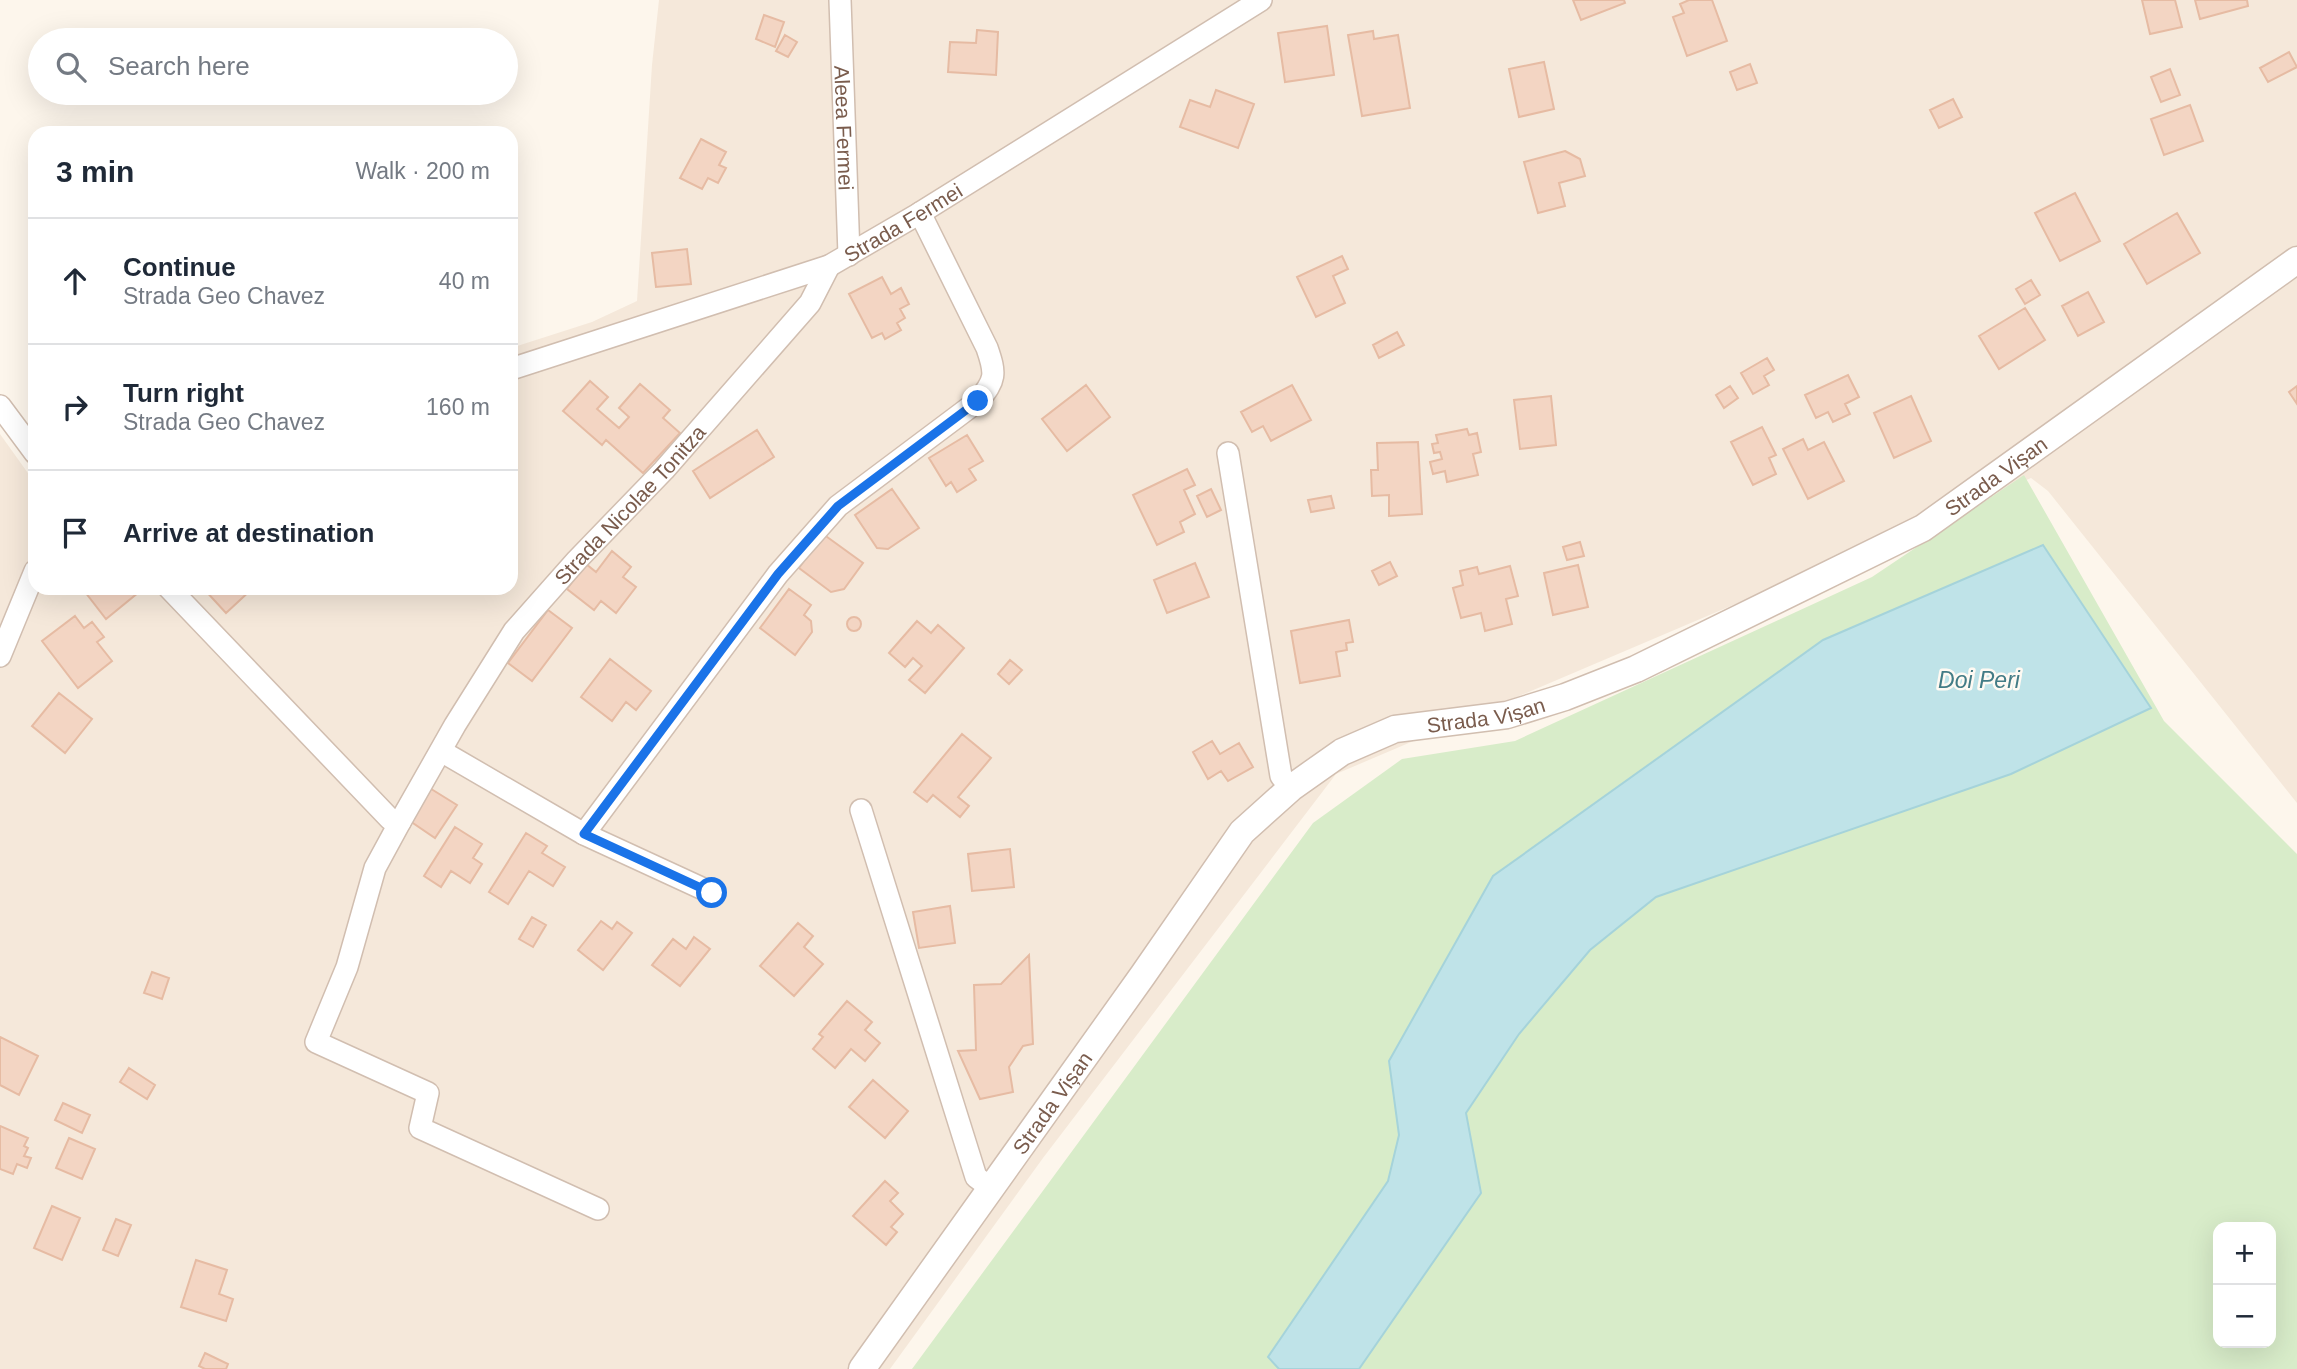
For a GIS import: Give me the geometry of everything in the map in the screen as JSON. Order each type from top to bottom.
[{"type":"street","name":"Aleea Fermei","points":[[840,0],[849,255]]},
{"type":"street","name":"Strada Fermei","points":[[518,367],[829,266],[920,213],[1261,0]]},
{"type":"street","points":[[584,834],[778,574],[819,526],[838,506],[963,413],[991,386],[994,370],[987,348],[920,213]]},
{"type":"street","name":"Strada Vișan","points":[[862,1369],[1242,832],[1291,788],[1342,752],[1395,729],[1507,715],[1565,697],[1636,669],[1923,528],[2297,260]]},
{"type":"street","name":"Strada Nicolae Tonitza","points":[[598,1209],[420,1128],[428,1093],[316,1042],[347,967],[375,868],[441,751],[514,631],[577,560],[664,470],[810,303],[829,266]]},
{"type":"street","points":[[0,406],[28,444]]},
{"type":"street","points":[[1228,453],[1281,776],[1291,788]]},
{"type":"street","points":[[0,656],[28,588]]},
{"type":"street","points":[[176,595],[390,819],[400,822]]},
{"type":"street","points":[[441,751],[584,834],[712,893]]},
{"type":"street","points":[[861,810],[976,1177],[991,1188]]},
{"type":"shaded area","points":[[659,0],[2297,0],[2297,803],[2048,491],[2031,478],[1336,774],[1043,1158],[890,1369],[0,1369],[0,434],[28,473],[28,595],[518,595],[518,346],[592,322],[637,301],[652,65]]},
{"type":"green space","points":[[2024,475],[2164,721],[2297,854],[2297,1369],[912,1369],[1313,823],[1402,759],[1515,741],[1872,577]]},
{"type":"water","name":"Doi Peri","points":[[2043,545],[2151,708],[2011,774],[1656,897],[1590,950],[1519,1034],[1466,1113],[1481,1193],[1359,1369],[1279,1369],[1268,1357],[1388,1181],[1399,1135],[1389,1061],[1493,876],[1823,640]]},
{"type":"building","points":[[1573,0],[1624,0],[1625,3],[1581,20]]},
{"type":"building","points":[[1689,0],[1712,0],[1727,41],[1687,56],[1673,17],[1684,13],[1680,4]]},
{"type":"building","points":[[2142,0],[2175,0],[2182,27],[2150,34]]},
{"type":"building","points":[[2195,0],[2247,0],[2248,6],[2200,19]]},
{"type":"building","points":[[764,15],[784,22],[775,47],[756,39]]},
{"type":"building","points":[[1327,26],[1334,75],[1285,82],[1278,33]]},
{"type":"building","points":[[977,30],[998,32],[996,75],[948,72],[950,42],[976,43]]},
{"type":"building","points":[[1373,31],[1374,39],[1398,35],[1410,108],[1362,116],[1348,35]]},
{"type":"building","points":[[785,35],[797,42],[788,57],[776,51]]},
{"type":"building","points":[[2289,52],[2297,67],[2268,82],[2260,68]]},
{"type":"building","points":[[1544,62],[1554,109],[1519,117],[1509,69]]},
{"type":"building","points":[[1750,64],[1757,83],[1737,90],[1730,72]]},
{"type":"building","points":[[2170,69],[2180,95],[2161,102],[2151,77]]},
{"type":"building","points":[[1216,90],[1254,104],[1238,148],[1180,127],[1190,100],[1210,107]]},
{"type":"building","points":[[1953,99],[1962,117],[1939,128],[1930,110]]},
{"type":"building","points":[[2190,105],[2203,141],[2164,155],[2151,119]]},
{"type":"building","points":[[701,139],[726,152],[719,165],[726,168],[718,183],[708,178],[702,189],[680,178]]},
{"type":"building","points":[[1565,151],[1580,159],[1585,176],[1559,183],[1565,206],[1538,213],[1524,162]]},
{"type":"building","points":[[2075,193],[2100,241],[2060,261],[2035,213]]},
{"type":"building","points":[[2177,213],[2200,253],[2147,284],[2124,244]]},
{"type":"building","points":[[687,249],[691,284],[656,287],[652,253]]},
{"type":"building","points":[[1342,256],[1348,269],[1333,276],[1345,303],[1316,317],[1297,277]]},
{"type":"building","points":[[882,277],[891,294],[901,288],[909,304],[900,309],[905,318],[897,323],[901,330],[885,339],[882,333],[872,338],[849,294]]},
{"type":"building","points":[[2031,280],[2040,295],[2025,304],[2016,289]]},
{"type":"building","points":[[2088,292],[2104,322],[2078,336],[2062,306]]},
{"type":"building","points":[[2025,308],[2045,340],[1999,369],[1979,336]]},
{"type":"building","points":[[1397,332],[1404,345],[1379,358],[1373,345]]},
{"type":"building","points":[[1767,358],[1774,370],[1764,376],[1769,385],[1753,394],[1741,373]]},
{"type":"building","points":[[1848,375],[1859,397],[1845,404],[1850,414],[1833,422],[1828,412],[1816,418],[1805,395]]},
{"type":"building","points":[[590,381],[608,397],[597,409],[619,428],[629,417],[619,408],[640,384],[670,410],[663,418],[680,433],[643,473],[606,440],[602,445],[563,411]]},
{"type":"building","points":[[1086,385],[1110,417],[1067,451],[1042,419]]},
{"type":"building","points":[[1292,385],[1311,420],[1271,441],[1263,426],[1252,432],[1241,412]]},
{"type":"building","points":[[1730,386],[1738,398],[1724,408],[1716,395]]},
{"type":"building","points":[[2297,386],[2297,404],[2289,392]]},
{"type":"building","points":[[1551,396],[1556,445],[1520,449],[1514,400]]},
{"type":"building","points":[[1911,396],[1931,441],[1894,458],[1874,413]]},
{"type":"building","points":[[1762,427],[1776,455],[1769,458],[1776,474],[1753,485],[1731,442]]},
{"type":"building","points":[[1467,429],[1469,435],[1477,433],[1481,452],[1473,454],[1478,475],[1447,482],[1445,471],[1433,474],[1430,462],[1442,459],[1440,452],[1434,453],[1432,444],[1438,443],[1436,435]]},
{"type":"building","points":[[757,430],[774,457],[710,498],[693,471]]},
{"type":"building","points":[[967,435],[983,461],[969,469],[976,480],[957,492],[951,482],[946,486],[929,458]]},
{"type":"building","points":[[1803,439],[1808,450],[1824,442],[1844,481],[1808,499],[1783,449]]},
{"type":"building","points":[[1418,442],[1422,514],[1389,516],[1389,495],[1372,496],[1371,470],[1378,470],[1377,443]]},
{"type":"building","points":[[1187,469],[1195,485],[1184,490],[1195,514],[1180,522],[1184,532],[1157,545],[1133,495]]},
{"type":"building","points":[[892,489],[919,528],[888,549],[877,548],[855,515]]},
{"type":"building","points":[[1211,489],[1221,510],[1207,517],[1197,496]]},
{"type":"building","points":[[1331,496],[1334,508],[1311,512],[1308,500]]},
{"type":"building","points":[[823,534],[863,563],[844,589],[831,592],[799,568]]},
{"type":"building","points":[[1580,542],[1584,556],[1567,560],[1563,547]]},
{"type":"building","points":[[612,551],[631,567],[623,577],[636,587],[616,613],[601,601],[594,610],[567,589],[586,564],[596,572]]},
{"type":"building","points":[[1390,562],[1397,576],[1379,585],[1372,571]]},
{"type":"building","points":[[1195,563],[1209,597],[1167,613],[1154,580]]},
{"type":"building","points":[[1578,565],[1588,607],[1553,615],[1544,573]]},
{"type":"building","points":[[1510,566],[1518,596],[1506,599],[1512,624],[1485,631],[1481,613],[1461,618],[1453,588],[1463,585],[1460,571],[1477,567],[1479,574]]},
{"type":"building","points":[[789,589],[811,605],[804,615],[811,621],[812,632],[795,655],[760,628]]},
{"type":"building","points":[[87,595],[135,595],[106,619]]},
{"type":"building","points":[[209,595],[245,595],[226,613]]},
{"type":"building","points":[[548,610],[572,628],[532,681],[508,663]]},
{"type":"building","points":[[75,616],[84,628],[92,622],[104,637],[97,642],[112,661],[78,688],[42,641]]},
{"type":"building","points":[[854,617],[859,619],[859,629],[854,631],[849,629],[847,624],[849,619]]},
{"type":"building","points":[[1349,620],[1353,642],[1346,643],[1347,650],[1336,652],[1340,676],[1300,683],[1291,631]]},
{"type":"building","points":[[917,621],[931,633],[938,625],[964,648],[925,693],[909,680],[922,666],[913,658],[905,667],[889,653]]},
{"type":"building","points":[[610,659],[651,691],[636,710],[626,702],[612,721],[581,697]]},
{"type":"building","points":[[1010,660],[1022,670],[1009,684],[998,674]]},
{"type":"building","points":[[59,693],[92,719],[65,753],[32,726]]},
{"type":"building","points":[[962,734],[991,758],[958,797],[969,806],[960,817],[933,795],[927,802],[914,792]]},
{"type":"building","points":[[1212,741],[1220,754],[1239,743],[1253,767],[1228,781],[1221,771],[1208,779],[1193,752]]},
{"type":"building","points":[[428,787],[457,805],[435,838],[407,819]]},
{"type":"building","points":[[455,827],[482,844],[473,858],[482,864],[470,883],[451,871],[441,887],[424,876]]},
{"type":"building","points":[[526,833],[547,846],[542,853],[565,867],[553,886],[529,871],[508,904],[489,892]]},
{"type":"building","points":[[1010,849],[1014,887],[972,891],[968,854]]},
{"type":"building","points":[[950,906],[955,943],[919,948],[913,912]]},
{"type":"building","points":[[532,917],[546,925],[533,947],[519,939]]},
{"type":"building","points":[[601,921],[612,929],[617,922],[632,933],[603,970],[578,950]]},
{"type":"building","points":[[798,923],[813,936],[804,947],[823,964],[794,996],[760,966]]},
{"type":"building","points":[[694,937],[710,949],[680,986],[652,965],[673,939],[686,949]]},
{"type":"building","points":[[1029,955],[1033,1044],[1023,1046],[1009,1067],[1013,1092],[980,1099],[958,1051],[976,1050],[974,985],[1001,984]]},
{"type":"building","points":[[152,972],[169,978],[162,999],[144,993]]},
{"type":"building","points":[[847,1001],[872,1022],[865,1030],[880,1043],[865,1061],[851,1049],[835,1068],[813,1049],[823,1037],[819,1034]]},
{"type":"building","points":[[0,1037],[38,1056],[19,1095],[0,1085]]},
{"type":"building","points":[[129,1068],[155,1085],[147,1099],[120,1082]]},
{"type":"building","points":[[873,1080],[908,1111],[885,1138],[849,1107]]},
{"type":"building","points":[[63,1103],[90,1115],[82,1133],[55,1120]]},
{"type":"building","points":[[0,1126],[28,1138],[24,1146],[28,1148],[24,1156],[31,1158],[27,1168],[17,1164],[13,1174],[0,1169]]},
{"type":"building","points":[[69,1138],[95,1149],[82,1179],[56,1168]]},
{"type":"building","points":[[885,1181],[898,1193],[890,1201],[903,1214],[891,1227],[897,1232],[886,1245],[853,1216]]},
{"type":"building","points":[[52,1206],[80,1218],[62,1260],[34,1248]]},
{"type":"building","points":[[116,1219],[131,1225],[118,1256],[103,1250]]},
{"type":"building","points":[[196,1260],[227,1270],[219,1294],[233,1299],[226,1321],[181,1307]]},
{"type":"building","points":[[205,1353],[228,1364],[226,1369],[205,1369],[199,1366]]},
{"type":"route","points":[[712,893],[584,834],[803,543],[838,506],[978,401]]}]
